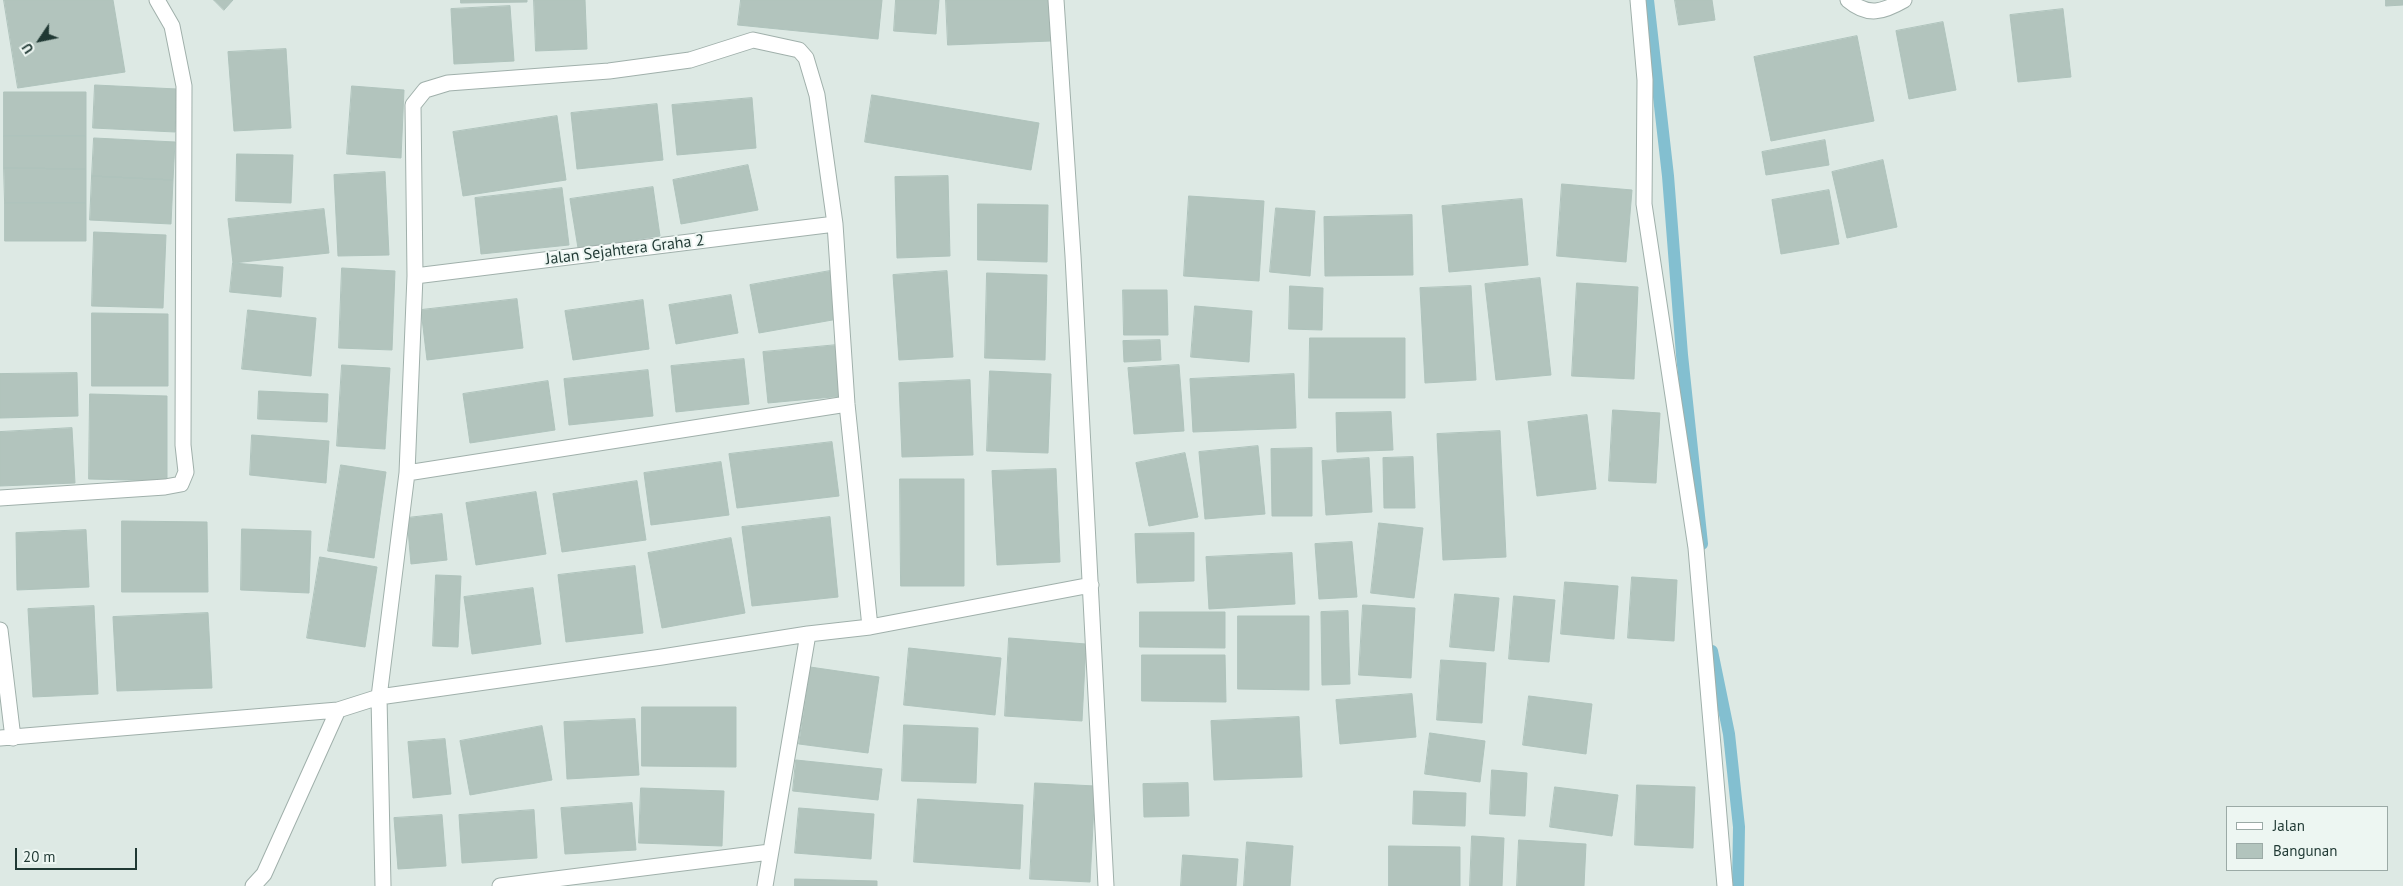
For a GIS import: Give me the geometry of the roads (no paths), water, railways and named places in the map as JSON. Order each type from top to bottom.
[{"type":"street","points":[[0,498],[165,487],[180,484],[186,472],[183,445],[184,86],[172,26],[157,0]]},
{"type":"street","points":[[1056,0],[1091,585],[1106,886]]},
{"type":"street","points":[[1638,0],[1645,80],[1644,204],[1696,548],[1725,886]]},
{"type":"street","points":[[1848,0],[1862,9],[1884,12],[1904,0]]},
{"type":"street","points":[[383,886],[379,697],[407,473],[415,276],[413,105],[425,90],[448,83],[610,71],[690,60],[753,40],[799,50],[806,58],[817,95],[835,224],[847,404],[870,627]]},
{"type":"street","name":"Jalan Sejahtera Graha 2","points":[[415,276],[835,224]]},
{"type":"street","points":[[407,473],[847,404]]},
{"type":"street","points":[[0,630],[7,738],[338,710],[379,697],[662,657],[808,634],[870,627],[1091,585]]},
{"type":"street","points":[[765,886],[808,634]]},
{"type":"street","points":[[253,886],[264,874],[338,710]]},
{"type":"street","points":[[500,886],[770,852]]},
{"type":"waterway","points":[[1648,0],[1668,176],[1682,355],[1702,544]]},
{"type":"waterway","points":[[1712,651],[1729,734],[1739,827],[1738,886]]}]
